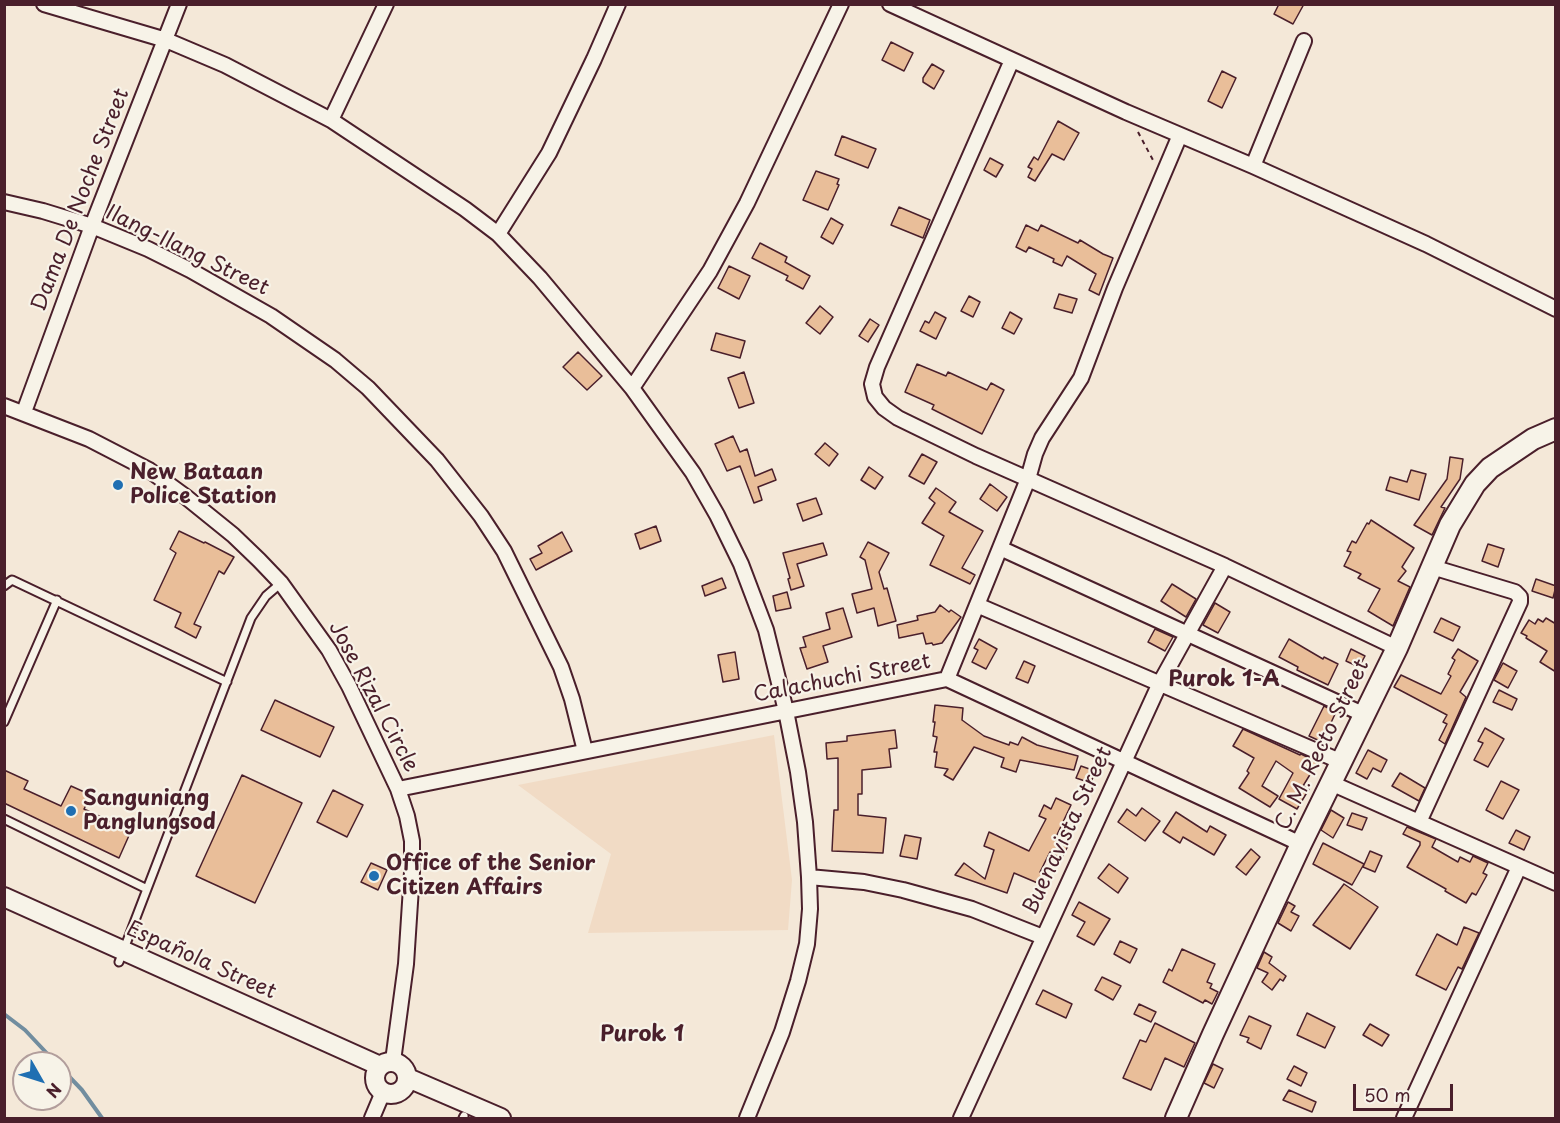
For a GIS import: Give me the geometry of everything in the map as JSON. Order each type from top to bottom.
[{"type":"main road","name":"C. M. Recto Street","points":[[1176,1119],[1301,844],[1397,648],[1450,525],[1475,484],[1490,468],[1533,439],[1556,429]]},
{"type":"street","points":[[44,4],[166,40],[225,65],[331,120],[465,209],[498,234],[540,278],[632,388],[693,473],[741,564],[766,630],[798,772],[809,877],[810,909],[807,944],[798,981],[782,1032],[747,1119]]},
{"type":"street","name":"Dama De Noche Street","points":[[24,412],[92,226],[179,4]]},
{"type":"street","points":[[331,120],[386,4]]},
{"type":"street","points":[[498,234],[549,153],[618,4]]},
{"type":"street","points":[[632,388],[692,299],[721,251],[747,202],[841,4]]},
{"type":"street","points":[[890,4],[1126,112],[1426,244],[1556,309]]},
{"type":"street","points":[[1252,166],[1304,41]]},
{"type":"street","points":[[1012,60],[876,367],[872,384],[875,397],[884,408],[898,418],[976,456],[1225,566],[1397,648]]},
{"type":"street","points":[[947,679],[1042,438],[1081,378],[1115,288],[1180,135]]},
{"type":"street","name":"Ilang-Ilang Street","points":[[4,202],[92,226],[148,249],[190,270],[272,316],[336,360],[368,388],[459,487],[504,551],[561,668],[572,699],[585,751]]},
{"type":"street","name":"Jose Rizal Circle","points":[[4,406],[89,439],[149,471],[233,535],[281,583],[309,620],[349,686],[398,789],[407,816],[412,842],[406,964],[372,1119]]},
{"type":"street","points":[[1000,548],[1365,715]]},
{"type":"street","name":"Buenavista Street","points":[[960,1119],[1160,683],[1225,566]]},
{"type":"street","points":[[1419,822],[1520,603],[1520,597],[1515,592],[1432,567]]},
{"type":"street","points":[[977,605],[1342,762]]},
{"type":"street","name":"Calachuchi Street","points":[[398,789],[947,679],[1301,844]]},
{"type":"street","points":[[1331,783],[1556,883]]},
{"type":"street","points":[[1404,1119],[1519,867]]},
{"type":"street","points":[[809,877],[864,882],[903,890],[972,909],[1043,937]]},
{"type":"street","name":"Española Street","points":[[4,897],[121,957]]},
{"type":"street","name":"Española Street","points":[[4,910],[121,957],[382,1074]]},
{"type":"street","points":[[402,1065],[407,1073],[405,1084],[393,1094],[382,1074],[402,1065]]},
{"type":"street","points":[[405,1084],[466,1118]]},
{"type":"street","points":[[405,1084],[501,1119]]},
{"type":"lane","points":[[4,586],[12,580],[227,682]]},
{"type":"lane","points":[[121,957],[258,605],[281,583]]},
{"type":"lane","points":[[4,722],[57,600]]},
{"type":"lane","points":[[4,819],[147,889]]},
{"type":"path","points":[[1126,112],[1148,147],[1162,178]]},
{"type":"shaded area","points":[[774,735],[792,880],[788,930],[588,933],[611,854],[518,785]]},
{"type":"building","points":[[1279,4],[1304,4],[1293,24],[1274,14]]},
{"type":"building","points":[[891,42],[913,53],[904,71],[882,60]]},
{"type":"building","points":[[932,64],[944,71],[934,89],[923,82]]},
{"type":"building","points":[[1222,71],[1236,78],[1222,108],[1208,101]]},
{"type":"building","points":[[1058,121],[1079,133],[1064,160],[1052,154],[1035,181],[1028,177],[1032,169],[1028,167],[1034,157],[1038,160]]},
{"type":"building","points":[[842,136],[876,149],[868,168],[835,155]]},
{"type":"building","points":[[990,158],[1003,165],[996,177],[984,170]]},
{"type":"building","points":[[816,171],[839,179],[837,184],[839,185],[828,210],[803,200]]},
{"type":"building","points":[[899,207],[930,220],[923,238],[891,225]]},
{"type":"building","points":[[831,218],[843,225],[833,244],[821,237]]},
{"type":"building","points":[[1026,225],[1038,231],[1041,225],[1078,243],[1080,240],[1113,258],[1099,295],[1089,290],[1096,274],[1067,256],[1062,266],[1053,262],[1054,259],[1029,247],[1026,252],[1016,247]]},
{"type":"building","points":[[760,243],[787,257],[785,262],[810,276],[803,289],[786,280],[788,276],[752,258]]},
{"type":"building","points":[[729,266],[750,276],[739,299],[718,288]]},
{"type":"building","points":[[1059,294],[1077,299],[1072,313],[1054,308]]},
{"type":"building","points":[[969,296],[980,302],[973,317],[961,311]]},
{"type":"building","points":[[820,306],[833,317],[820,334],[806,323]]},
{"type":"building","points":[[935,312],[946,318],[936,339],[920,331],[925,321],[929,323]]},
{"type":"building","points":[[1010,312],[1022,319],[1014,334],[1002,328]]},
{"type":"building","points":[[870,319],[879,325],[868,342],[859,336]]},
{"type":"building","points":[[716,333],[745,341],[740,358],[711,350]]},
{"type":"building","points":[[578,352],[602,376],[587,390],[563,367]]},
{"type":"building","points":[[917,364],[946,376],[948,372],[987,390],[991,383],[1004,390],[982,434],[932,409],[934,405],[905,392]]},
{"type":"building","points":[[744,372],[754,403],[739,408],[728,378]]},
{"type":"building","points":[[733,436],[740,452],[747,449],[755,476],[772,469],[776,480],[758,487],[762,500],[754,503],[740,466],[727,471],[715,444]]},
{"type":"building","points":[[825,443],[838,454],[829,466],[815,454]]},
{"type":"building","points":[[922,454],[937,462],[924,484],[909,476]]},
{"type":"building","points":[[1450,457],[1463,459],[1460,479],[1441,507],[1445,508],[1432,535],[1414,525],[1447,479]]},
{"type":"building","points":[[869,467],[883,477],[875,489],[861,480]]},
{"type":"building","points":[[1411,470],[1426,474],[1419,500],[1386,490],[1390,477],[1407,482]]},
{"type":"building","points":[[990,484],[1007,497],[997,511],[980,499]]},
{"type":"building","points":[[936,488],[956,502],[949,512],[983,531],[962,568],[975,575],[970,584],[930,565],[944,536],[922,523],[935,503],[929,498]]},
{"type":"building","points":[[816,498],[822,514],[803,521],[797,504]]},
{"type":"building","points":[[1371,520],[1414,548],[1402,567],[1406,571],[1398,581],[1410,587],[1393,626],[1368,611],[1380,589],[1358,578],[1361,574],[1344,566],[1351,552],[1347,551],[1352,541],[1356,543]]},
{"type":"building","points":[[656,526],[661,541],[640,549],[635,534]]},
{"type":"building","points":[[179,531],[234,557],[224,574],[219,571],[194,624],[201,627],[196,638],[175,627],[181,613],[154,600],[176,553],[170,549]]},
{"type":"building","points":[[562,532],[572,551],[536,570],[530,559],[542,553],[538,546]]},
{"type":"building","points":[[868,542],[889,553],[879,572],[884,589],[887,588],[896,621],[878,626],[874,608],[857,613],[852,594],[872,589],[865,560],[860,557]]},
{"type":"building","points":[[823,543],[827,555],[797,564],[804,586],[791,590],[783,553]]},
{"type":"building","points":[[1488,544],[1504,549],[1498,567],[1482,561]]},
{"type":"building","points":[[722,578],[726,588],[705,596],[702,586]]},
{"type":"building","points":[[1536,579],[1556,586],[1553,598],[1532,591]]},
{"type":"building","points":[[1172,584],[1196,599],[1186,617],[1161,601]]},
{"type":"building","points":[[787,592],[791,608],[776,611],[773,596]]},
{"type":"building","points":[[1215,603],[1230,612],[1218,633],[1203,625]]},
{"type":"building","points":[[940,605],[961,617],[942,643],[926,644],[923,633],[899,638],[897,625],[918,620],[917,616],[935,612]]},
{"type":"building","points":[[843,608],[852,637],[823,646],[828,662],[807,669],[800,648],[806,647],[803,637],[830,629],[826,613]]},
{"type":"building","points":[[1441,618],[1460,627],[1453,641],[1434,632]]},
{"type":"building","points":[[1546,618],[1556,624],[1556,672],[1540,662],[1547,651],[1521,633],[1529,620],[1535,624],[1538,619],[1543,622]]},
{"type":"building","points":[[1155,629],[1173,637],[1165,651],[1148,642]]},
{"type":"building","points":[[979,639],[997,649],[986,669],[972,662],[978,650],[974,648]]},
{"type":"building","points":[[1289,639],[1323,659],[1324,657],[1338,664],[1328,685],[1297,670],[1298,667],[1279,657]]},
{"type":"building","points":[[1351,649],[1365,656],[1359,667],[1346,661]]},
{"type":"building","points":[[1458,649],[1478,661],[1460,692],[1466,697],[1445,744],[1439,740],[1447,724],[1443,722],[1447,715],[1394,687],[1401,675],[1441,694],[1451,676],[1448,674],[1455,660],[1452,658]]},
{"type":"building","points":[[735,652],[739,679],[723,682],[718,655]]},
{"type":"building","points":[[1024,661],[1035,666],[1028,683],[1016,678]]},
{"type":"building","points":[[1503,663],[1517,671],[1508,688],[1494,680]]},
{"type":"building","points":[[1499,690],[1517,699],[1512,710],[1493,702]]},
{"type":"building","points":[[275,700],[334,727],[320,757],[261,730]]},
{"type":"building","points":[[935,705],[963,708],[962,720],[984,736],[1009,745],[1010,742],[1018,745],[1022,737],[1037,745],[1078,756],[1074,770],[1020,760],[1016,772],[1001,767],[1004,758],[974,747],[953,780],[944,775],[948,769],[935,767],[937,752],[934,752],[937,737],[933,736],[935,722],[933,722]]},
{"type":"building","points":[[1324,706],[1336,712],[1322,742],[1309,736]]},
{"type":"building","points":[[1485,728],[1504,739],[1488,767],[1474,760],[1483,743],[1478,741]]},
{"type":"building","points":[[1243,729],[1317,763],[1303,786],[1309,789],[1297,809],[1279,799],[1293,773],[1276,761],[1262,786],[1278,796],[1270,807],[1239,788],[1249,773],[1247,771],[1254,758],[1233,746]]},
{"type":"building","points":[[895,730],[897,748],[889,749],[891,767],[862,770],[862,794],[858,794],[858,815],[886,818],[883,853],[832,851],[834,810],[838,810],[838,758],[827,759],[826,743],[847,741],[847,736]]},
{"type":"building","points":[[1368,750],[1387,760],[1381,772],[1373,768],[1367,779],[1356,773]]},
{"type":"building","points":[[1081,766],[1095,771],[1091,783],[1076,778]]},
{"type":"building","points":[[4,770],[28,781],[24,789],[61,806],[71,786],[91,795],[84,809],[131,831],[119,858],[4,803]]},
{"type":"building","points":[[1400,773],[1425,788],[1419,801],[1392,786]]},
{"type":"building","points":[[242,775],[302,803],[255,903],[196,876]]},
{"type":"building","points":[[1501,781],[1519,790],[1503,819],[1486,810]]},
{"type":"building","points":[[333,790],[363,805],[347,837],[317,822]]},
{"type":"building","points":[[1056,798],[1071,805],[1055,839],[1068,846],[1061,859],[1050,852],[1040,872],[1045,874],[1040,884],[1014,873],[1007,893],[955,875],[964,863],[985,879],[994,850],[984,846],[989,832],[1029,851],[1046,819],[1039,816],[1044,805],[1051,809]]},
{"type":"building","points":[[1142,808],[1160,821],[1145,841],[1118,822],[1127,809],[1136,816]]},
{"type":"building","points":[[1331,810],[1344,818],[1333,838],[1321,830]]},
{"type":"building","points":[[1176,812],[1207,832],[1210,826],[1226,835],[1214,855],[1183,837],[1180,843],[1163,832]]},
{"type":"building","points":[[1352,813],[1367,818],[1362,830],[1347,825]]},
{"type":"building","points":[[1407,827],[1436,839],[1432,847],[1458,862],[1460,857],[1470,862],[1473,856],[1488,863],[1483,873],[1487,875],[1476,895],[1472,893],[1466,903],[1407,867],[1420,842],[1403,834]]},
{"type":"building","points":[[1516,830],[1530,837],[1524,850],[1509,843]]},
{"type":"building","points":[[905,835],[921,838],[917,859],[900,856]]},
{"type":"building","points":[[1323,843],[1364,864],[1352,885],[1313,864]]},
{"type":"building","points":[[1251,849],[1260,857],[1246,875],[1236,867]]},
{"type":"building","points":[[1370,851],[1382,856],[1375,872],[1363,867]]},
{"type":"building","name":"Office of the Senior Citizen Affairs","points":[[371,863],[387,870],[378,890],[361,882]]},
{"type":"building","points":[[1109,864],[1128,878],[1118,893],[1098,878]]},
{"type":"building","points":[[1344,884],[1378,907],[1350,949],[1313,925]]},
{"type":"building","points":[[1079,902],[1110,919],[1094,945],[1077,936],[1085,922],[1072,915]]},
{"type":"building","points":[[1288,902],[1295,906],[1291,912],[1299,916],[1291,931],[1278,923]]},
{"type":"building","points":[[1464,927],[1479,933],[1462,969],[1458,967],[1446,990],[1416,975],[1437,934],[1457,945]]},
{"type":"building","points":[[1120,941],[1137,949],[1130,963],[1114,954]]},
{"type":"building","points":[[1182,949],[1215,964],[1207,982],[1212,984],[1210,988],[1218,992],[1212,1004],[1205,1000],[1203,1003],[1163,982],[1169,969],[1172,971]]},
{"type":"building","points":[[1264,952],[1272,957],[1269,963],[1286,976],[1283,981],[1280,979],[1272,990],[1262,982],[1268,973],[1257,968]]},
{"type":"building","points":[[1102,977],[1121,986],[1113,1000],[1095,990]]},
{"type":"building","points":[[1043,990],[1072,1004],[1066,1018],[1036,1004]]},
{"type":"building","points":[[1139,1004],[1156,1012],[1151,1022],[1134,1014]]},
{"type":"building","points":[[1307,1013],[1335,1027],[1325,1048],[1297,1035]]},
{"type":"building","points":[[1249,1016],[1271,1026],[1261,1049],[1247,1042],[1249,1038],[1240,1035]]},
{"type":"building","points":[[1155,1023],[1195,1043],[1184,1067],[1165,1058],[1151,1090],[1123,1078],[1140,1040],[1146,1042]]},
{"type":"building","points":[[1370,1024],[1389,1035],[1382,1046],[1363,1035]]},
{"type":"building","points":[[1213,1064],[1223,1069],[1214,1088],[1204,1083]]},
{"type":"building","points":[[1294,1066],[1307,1073],[1301,1086],[1287,1079]]},
{"type":"building","points":[[1289,1090],[1316,1102],[1312,1112],[1283,1100]]},
{"type":"waterway","points":[[4,1014],[25,1030],[45,1051]]},
{"type":"waterway","points":[[72,1080],[102,1118]]},
{"type":"place","name":"New Bataan Police Station","points":[[118,485]]},
{"type":"place","name":"Sanguniang Panglungsod","points":[[71,811]]},
{"type":"place","name":"Office of the Senior Citizen Affairs","points":[[374,876]]},
{"type":"district","name":"Purok 1-A","points":[[1224,680]]},
{"type":"district","name":"Purok 1","points":[[642,1035]]}]
